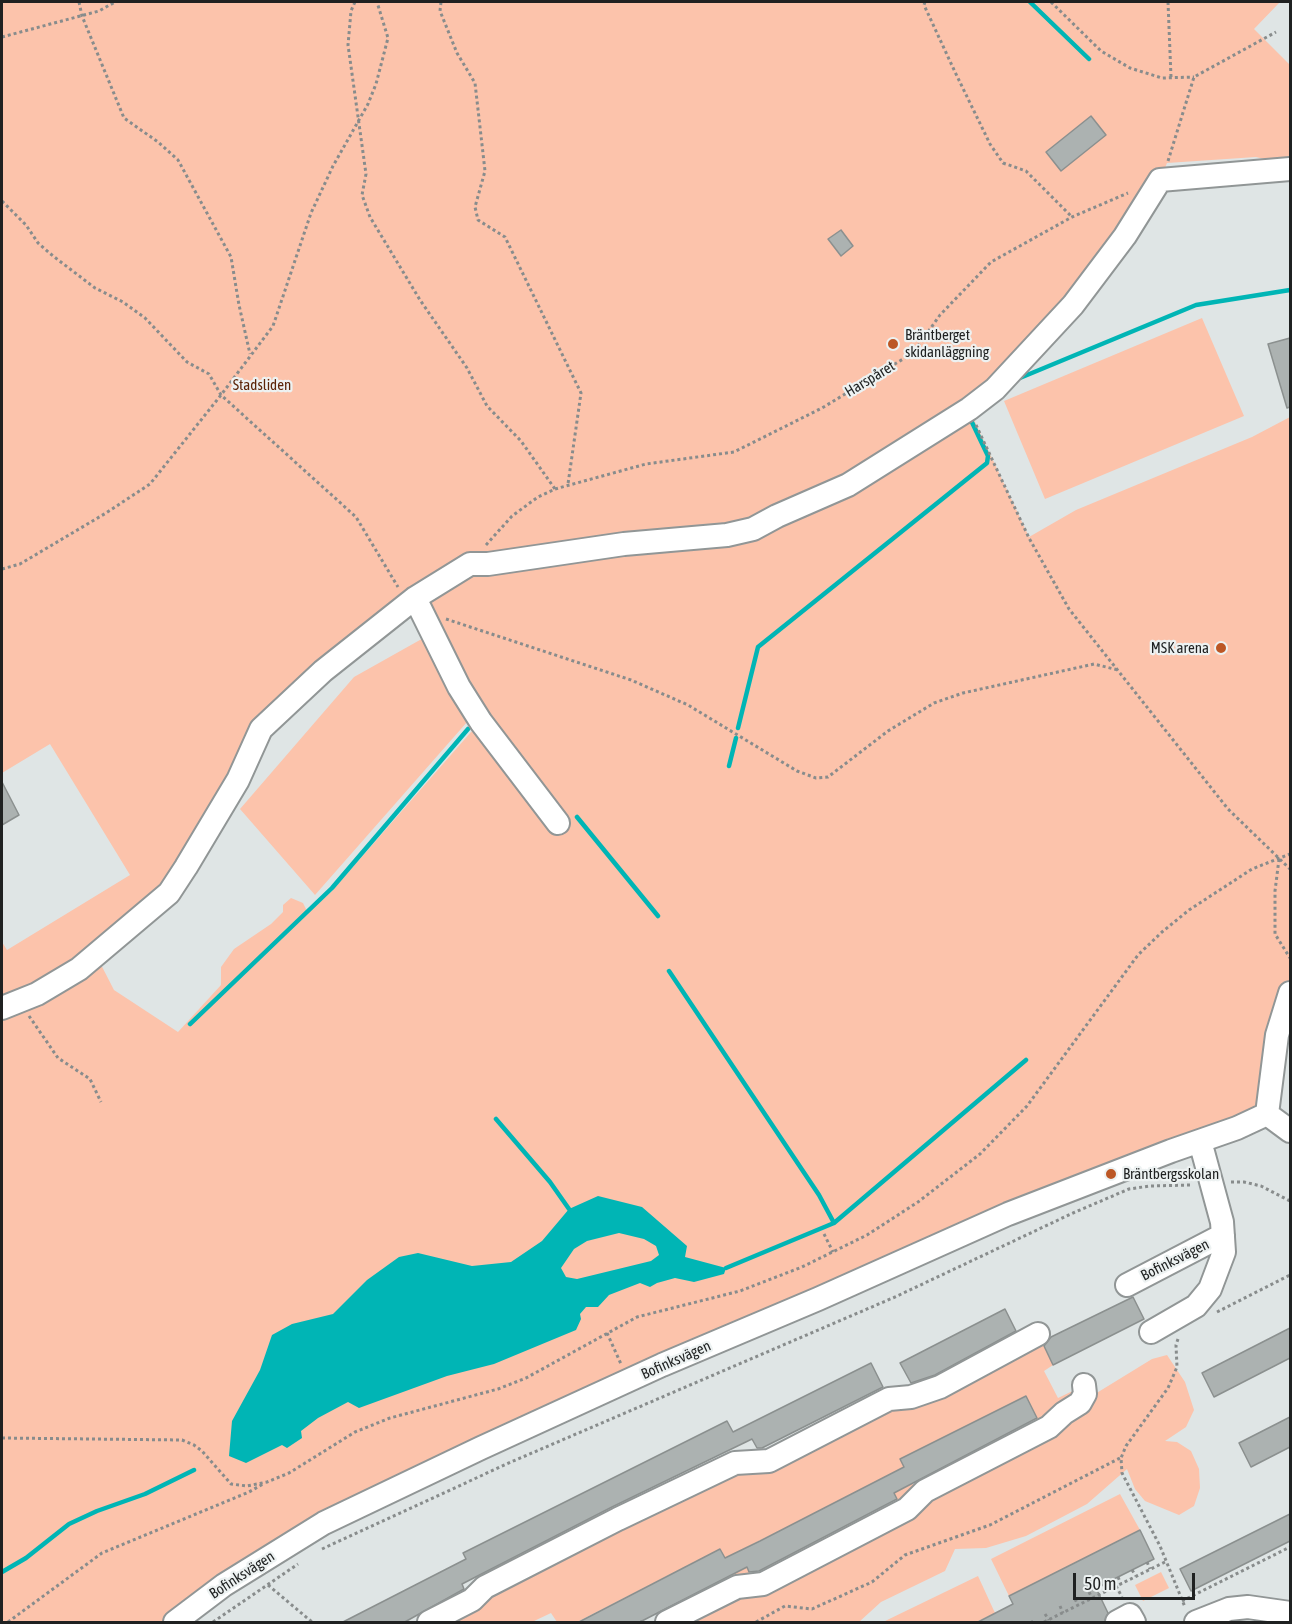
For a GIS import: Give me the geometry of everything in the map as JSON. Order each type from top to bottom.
[{"type":"street","points":[[10,1005],[56,984],[79,969],[169,893],[238,780],[261,729],[323,671],[411,601],[470,564],[488,564],[624,544],[727,535],[753,529],[848,485],[969,409],[995,389],[1072,305],[1125,236],[1160,180],[1290,169]]},
{"type":"street","points":[[411,601],[481,722],[558,823]]},
{"type":"street","points":[[1290,993],[1276,1035],[1267,1114],[1290,1131]]},
{"type":"street","name":"Bofinksvägen","points":[[174,1623],[224,1585],[324,1523],[481,1448],[662,1365],[818,1299],[1008,1214],[1171,1150],[1237,1128],[1267,1114]]},
{"type":"street","name":"Bofinksvägen","points":[[1150,1332],[1196,1306],[1210,1289],[1224,1252],[1222,1222],[1200,1141]]},
{"type":"street","name":"Bofinksvägen","points":[[1127,1285],[1223,1235]]},
{"type":"street","points":[[429,1623],[472,1600],[485,1587],[618,1519],[735,1463],[769,1461],[889,1399],[911,1397],[940,1387],[1038,1334]]},
{"type":"street","points":[[667,1623],[737,1587],[763,1584],[907,1509],[925,1491],[1049,1427],[1064,1413],[1080,1403],[1085,1394],[1084,1385]]},
{"type":"street","points":[[1191,1617],[1248,1607],[1290,1613]]},
{"type":"street","points":[[1116,1623],[1130,1615],[1134,1623]]},
{"type":"path","points":[[79,2],[82,16],[124,118],[158,142],[178,160],[231,257],[251,355]]},
{"type":"path","points":[[2,37],[99,11],[115,2]]},
{"type":"path","points":[[355,2],[351,11],[348,45],[366,174],[362,195],[370,217],[420,300],[467,368],[487,406],[521,441],[555,489]]},
{"type":"path","points":[[2,569],[20,564],[150,484],[273,326],[311,213],[333,166],[368,105],[376,84],[388,38],[377,2]]},
{"type":"path","points":[[441,2],[440,11],[457,53],[475,83],[485,171],[475,207],[478,220],[506,237],[581,393],[568,484]]},
{"type":"path","points":[[925,2],[924,5],[990,144],[1003,163],[1026,171],[1072,217]]},
{"type":"path","points":[[1051,2],[1101,51],[1130,68],[1162,78],[1194,77],[1276,32]]},
{"type":"path","points":[[1168,2],[1171,77]]},
{"type":"path","points":[[1160,180],[1194,77]]},
{"type":"path","name":"Harspåret","points":[[470,564],[512,516],[537,497],[555,489],[646,464],[734,452],[822,408],[913,353],[940,315],[991,262],[1072,217],[1160,180]]},
{"type":"path","points":[[2,201],[26,225],[38,243],[53,256],[95,288],[123,302],[145,318],[187,362],[209,374],[221,395],[356,517],[411,601]]},
{"type":"path","points":[[969,409],[1029,538],[1069,609],[1228,809],[1290,869]]},
{"type":"path","points":[[441,618],[631,680],[688,705],[797,771],[816,778],[828,777],[888,731],[934,703],[963,693],[1094,664],[1118,670]]},
{"type":"path","points":[[8,1623],[102,1553],[289,1473],[355,1432],[390,1418],[498,1389],[526,1378],[638,1317],[740,1291],[802,1268],[867,1235],[918,1202],[980,1154],[1027,1106],[1138,955],[1162,932],[1189,910],[1252,869],[1280,860],[1290,854]]},
{"type":"path","points":[[1280,860],[1275,891],[1275,934],[1290,958]]},
{"type":"path","points":[[10,1005],[58,1058],[90,1079],[101,1102]]},
{"type":"path","points":[[315,1553],[333,1542],[511,1462],[895,1297],[1129,1189],[1212,1182],[1244,1182],[1261,1186],[1290,1201]]},
{"type":"path","points":[[1073,1213],[1079,1208]]},
{"type":"path","points":[[824,1234],[833,1252]]},
{"type":"path","points":[[1211,1315],[1290,1275]]},
{"type":"path","points":[[1180,1333],[1176,1345],[1177,1367],[1168,1388],[1126,1446],[1120,1458],[1122,1473],[1133,1490],[1160,1546],[1182,1601],[1191,1617]]},
{"type":"path","points":[[2,1438],[182,1440],[194,1444],[202,1451],[231,1484],[247,1486],[267,1482]]},
{"type":"path","points":[[756,1623],[785,1606],[812,1609],[872,1582],[905,1555],[990,1525],[1120,1458]]},
{"type":"path","points":[[1182,1601],[1290,1546]]},
{"type":"path","points":[[213,1623],[306,1558]]},
{"type":"path","points":[[1147,1562],[1150,1569]]},
{"type":"path","points":[[1044,1623],[1165,1562]]},
{"type":"path","points":[[1132,1570],[1136,1576]]},
{"type":"path","points":[[1118,1577],[1121,1584]]},
{"type":"path","points":[[1103,1584],[1107,1591]]},
{"type":"path","points":[[267,1585],[312,1623]]},
{"type":"path","points":[[1089,1592],[1092,1598]]},
{"type":"path","points":[[1074,1599],[1078,1605]]},
{"type":"path","points":[[1060,1606],[1063,1613]]},
{"type":"path","points":[[1045,1614],[1049,1620]]},
{"type":"green space","name":"Stadsliden","points":[[2,2],[1280,2],[1254,29],[1290,65],[1290,165],[1256,157],[1167,163],[1160,180],[1125,236],[969,409],[1029,537],[1076,510],[1252,437],[1290,417],[1290,993],[1267,1114],[324,1523],[175,1622],[2,1622],[2,942],[7,950],[130,875],[50,744],[2,773]],"holes":[[[415,598],[489,717],[471,732],[331,892],[308,913],[303,903],[291,898],[283,905],[283,912],[271,924],[234,949],[221,967],[221,985],[178,1032],[114,990],[96,955],[134,924],[238,780],[261,729]]]},
{"type":"green space","points":[[1202,318],[1244,416],[1045,499],[1004,401]]},
{"type":"green space","points":[[427,636],[475,713],[315,895],[240,809],[354,677]]},
{"type":"green space","points":[[1042,1342],[1053,1365],[1044,1371],[1058,1398],[1081,1387],[1041,1427],[1026,1397],[900,1459],[917,1492],[898,1501],[886,1477],[739,1551],[751,1576],[737,1583],[720,1549],[577,1622],[557,1622],[551,1613],[532,1622],[438,1622],[727,1471]]},
{"type":"green space","points":[[1167,1355],[1185,1382],[1194,1410],[1186,1427],[1165,1441],[1177,1442],[1191,1451],[1199,1469],[1200,1488],[1194,1506],[1179,1515],[1145,1501],[1135,1489],[1127,1469],[1087,1504],[1026,1536],[986,1548],[955,1549],[945,1571],[881,1602],[859,1622],[667,1622],[1064,1413],[1152,1359]]},
{"type":"green space","points":[[1120,1494],[1140,1530],[1009,1596],[991,1559]]},
{"type":"green space","points":[[1161,1572],[1169,1588],[1143,1601],[1135,1585]]},
{"type":"green space","points":[[978,1576],[995,1613],[976,1622],[883,1622]]},
{"type":"water","points":[[598,1196],[642,1207],[687,1246],[685,1257],[726,1268],[724,1274],[694,1282],[675,1278],[650,1287],[640,1283],[609,1295],[598,1307],[586,1307],[580,1314],[581,1319],[576,1330],[494,1364],[447,1376],[359,1408],[348,1402],[318,1418],[301,1431],[302,1438],[287,1448],[282,1445],[246,1463],[229,1456],[232,1421],[260,1370],[272,1335],[292,1324],[333,1314],[367,1280],[399,1257],[418,1253],[472,1266],[511,1262],[542,1241],[569,1209]],"holes":[[[619,1233],[644,1239],[656,1246],[659,1255],[651,1261],[577,1279],[566,1277],[561,1268],[574,1249],[587,1241]]]},
{"type":"building","points":[[1091,116],[1106,135],[1061,171],[1046,152]]},
{"type":"building","points":[[841,230],[853,246],[841,256],[828,239]]},
{"type":"building","points":[[1290,338],[1290,407],[1287,408],[1268,344]]},
{"type":"building","points":[[2,782],[19,815],[2,825]]},
{"type":"building","points":[[1133,1297],[1144,1319],[1053,1365],[1044,1346],[1051,1337]]},
{"type":"building","points":[[1005,1309],[1016,1331],[935,1375],[911,1383],[900,1363]]},
{"type":"building","points":[[1290,1328],[1290,1358],[1214,1397],[1202,1373]]},
{"type":"building","points":[[871,1363],[883,1387],[762,1448],[757,1448],[752,1439],[612,1507],[462,1584],[464,1589],[403,1623],[341,1623],[466,1559],[463,1553],[727,1421],[733,1432]]},
{"type":"building","points":[[1026,1396],[1037,1418],[894,1493],[897,1499],[759,1571],[749,1572],[747,1567],[638,1623],[577,1623],[720,1549],[725,1558],[760,1541],[904,1467],[900,1459]]},
{"type":"building","points":[[1290,1417],[1290,1447],[1251,1467],[1239,1443]]},
{"type":"building","points":[[1290,1514],[1290,1541],[1191,1591],[1180,1569]]},
{"type":"building","points":[[1140,1530],[1154,1559],[1096,1588],[1108,1613],[1104,1623],[976,1623],[1013,1604],[1009,1596]]},
{"type":"waterway","points":[[1030,2],[1089,59]]},
{"type":"waterway","points":[[1015,380],[1196,305],[1290,290]]},
{"type":"waterway","points":[[738,728],[758,647],[987,463],[988,456],[969,416]]},
{"type":"waterway","points":[[190,1024],[332,888],[468,729]]},
{"type":"waterway","points":[[729,766],[736,738]]},
{"type":"waterway","points":[[577,817],[658,916]]},
{"type":"waterway","points":[[669,971],[819,1195],[834,1223]]},
{"type":"waterway","points":[[726,1268],[834,1223],[1026,1060]]},
{"type":"waterway","points":[[496,1119],[550,1182],[569,1209]]},
{"type":"waterway","points":[[2,1572],[26,1558],[69,1524],[97,1511],[145,1494],[194,1470]]},
{"type":"place","name":"Bräntberget skidanläggning","points":[[893,344]]},
{"type":"place","name":"MSK arena","points":[[1221,648]]},
{"type":"place","name":"Bräntbergsskolan","points":[[1111,1174]]}]
